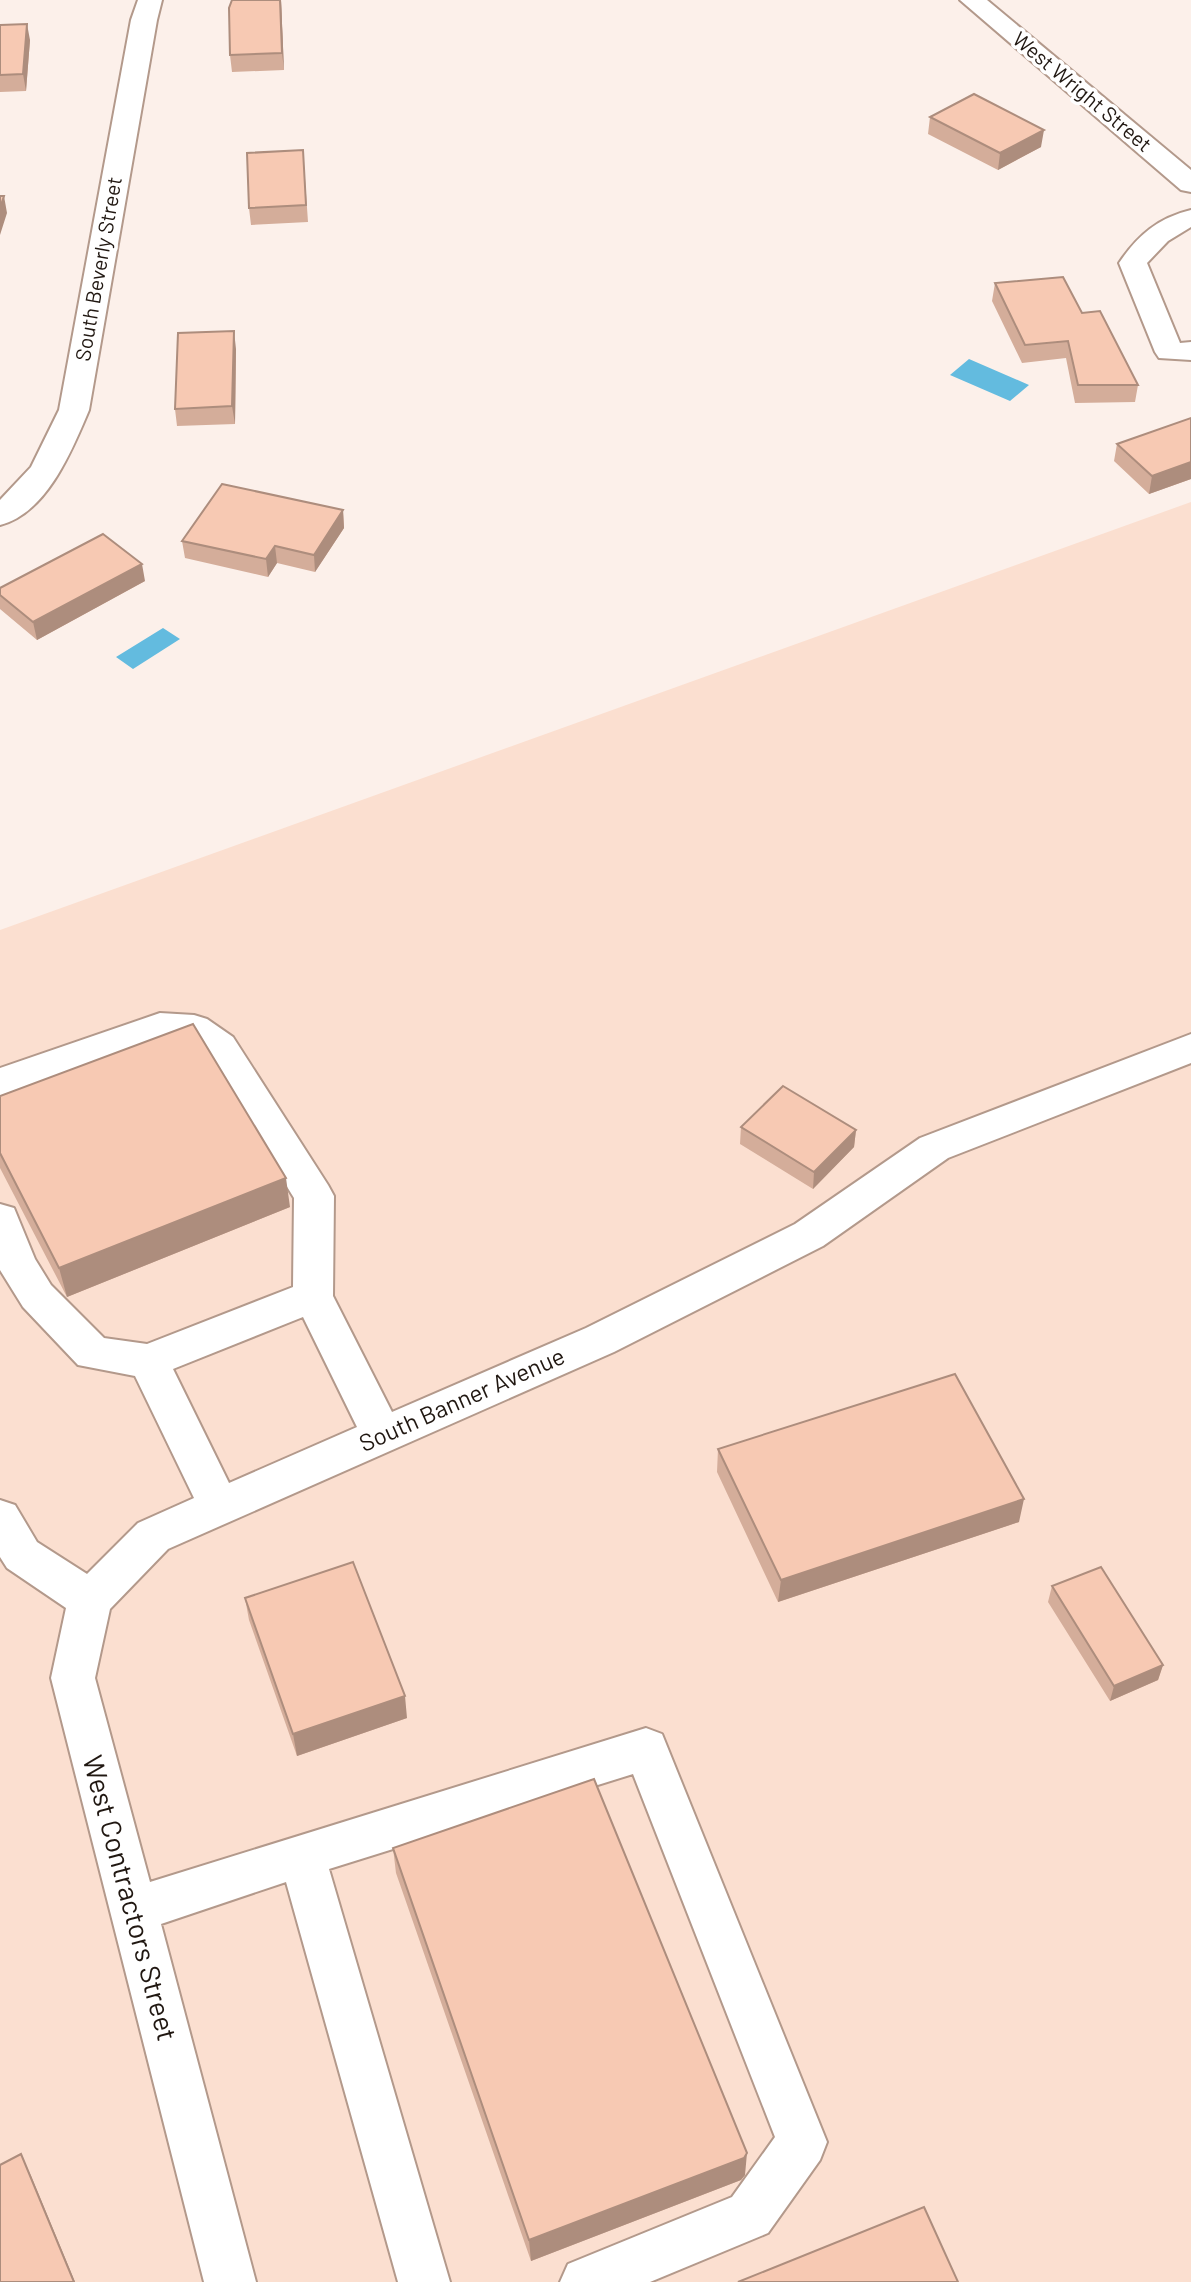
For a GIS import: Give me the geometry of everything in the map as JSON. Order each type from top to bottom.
[{"type":"street","name":"South Beverly Street","points":[[0,515],[12,507],[53,460],[74,410],[144,20],[150,0]]},
{"type":"street","name":"West Wright Street","points":[[972,0],[1191,184]]},
{"type":"street","points":[[1191,218],[1181,220],[1152,237],[1133,263],[1169,352],[1191,351]]},
{"type":"street","points":[[0,1083],[160,1027],[194,1029],[220,1047],[314,1196],[313,1296],[382,1435]]},
{"type":"street","name":"South Banner Avenue","points":[[90,1600],[153,1536],[600,1340],[809,1235],[934,1148],[1191,1048]]},
{"type":"street","points":[[0,1219],[18,1264],[37,1296],[93,1353],[148,1361],[313,1296]]},
{"type":"street","points":[[148,1361],[219,1506]]},
{"type":"street","points":[[0,1518],[22,1555],[90,1600]]},
{"type":"street","name":"West Contractors Street","points":[[90,1600],[73,1678],[230,2282]]},
{"type":"street","points":[[133,1910],[646,1749],[802,2142],[750,2215],[586,2282]]},
{"type":"street","points":[[302,1856],[424,2282]]},
{"type":"shaded area","points":[[1191,502],[1191,2282],[0,2282],[0,930]]},
{"type":"water","points":[[969,359],[1029,385],[1010,401],[950,375]]},
{"type":"water","points":[[163,628],[180,639],[133,669],[116,657]]},
{"type":"building","points":[[232,0],[280,0],[282,53],[230,55],[229,8]]},
{"type":"building","points":[[27,24],[23,74],[0,75],[0,25]]},
{"type":"building","points":[[974,94],[1044,130],[1000,153],[930,117]]},
{"type":"building","points":[[303,150],[306,205],[249,208],[247,153]]},
{"type":"building","points":[[1063,277],[1082,313],[1100,311],[1138,385],[1078,385],[1068,341],[1025,345],[995,283]]},
{"type":"building","points":[[234,331],[232,406],[175,409],[178,333]]},
{"type":"building","points":[[1191,418],[1191,462],[1152,476],[1117,444]]},
{"type":"building","points":[[222,484],[343,510],[314,555],[275,546],[266,559],[182,541]]},
{"type":"building","points":[[103,534],[142,564],[33,622],[0,595],[0,588]]},
{"type":"building","points":[[193,1024],[286,1178],[59,1268],[0,1153],[0,1096]]},
{"type":"building","points":[[783,1086],[856,1130],[814,1172],[741,1127]]},
{"type":"building","points":[[955,1374],[1024,1499],[781,1580],[718,1449]]},
{"type":"building","points":[[353,1562],[405,1696],[293,1734],[245,1598]]},
{"type":"building","points":[[1101,1567],[1163,1665],[1114,1686],[1052,1586]]},
{"type":"building","points":[[594,1779],[747,2153],[744,2158],[529,2240],[393,1848]]},
{"type":"building","points":[[21,2154],[74,2282],[0,2282],[0,2165]]},
{"type":"building","points":[[924,2207],[958,2282],[738,2282]]}]
